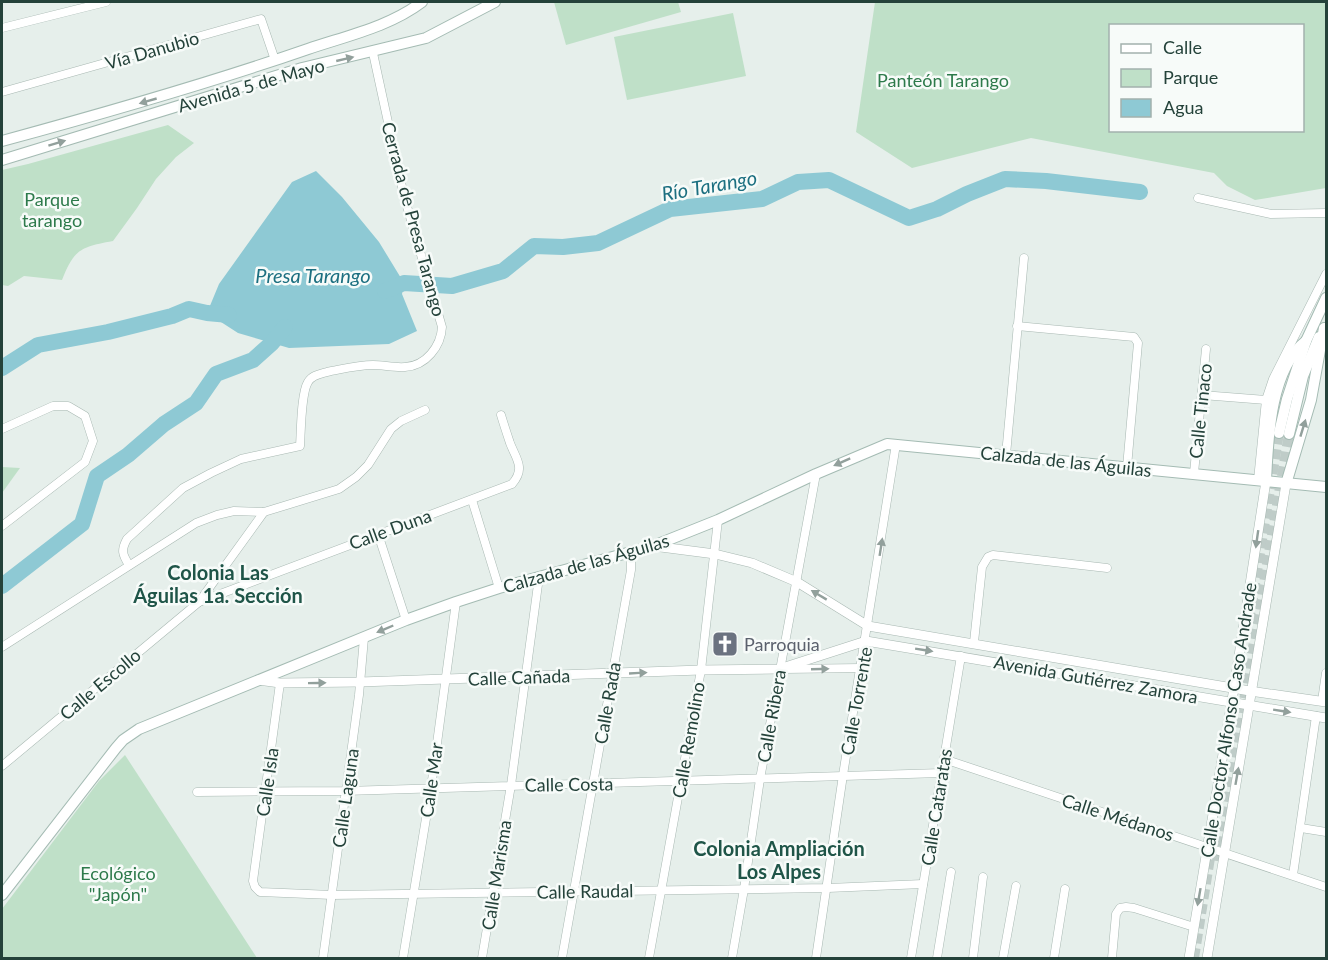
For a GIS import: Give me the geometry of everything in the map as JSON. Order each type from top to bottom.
[{"type":"main road","name":"Avenida 5 de Mayo","points":[[2,141],[166,96],[275,60],[393,20],[422,2]]},
{"type":"main road","name":"Avenida 5 de Mayo","points":[[2,160],[302,68],[426,38],[495,2]]},
{"type":"main road","points":[[1325,325],[1314,346],[1284,433],[1287,399],[1306,341],[1326,298]]},
{"type":"main road","points":[[1286,484],[1311,400],[1325,325]]},
{"type":"main road","points":[[1262,480],[1275,396],[1283,373],[1297,348],[1306,341]]},
{"type":"main road","name":"Calzada de las Águilas","points":[[2,895],[123,741],[139,729],[406,620],[456,602],[653,546],[718,520],[887,444],[1326,487]]},
{"type":"street","points":[[2,28],[106,2]]},
{"type":"street","name":"Vía Danubio","points":[[2,92],[261,19],[275,60]]},
{"type":"street","name":"Cerrada de Presa Tarango","points":[[129,565],[122,548],[127,538],[183,488],[241,459],[300,446],[304,389],[308,380],[314,375],[354,366],[406,367],[415,365],[437,347],[442,327],[404,196],[373,52]]},
{"type":"street","points":[[1198,198],[1271,214],[1326,213]]},
{"type":"street","points":[[1006,455],[1024,258]]},
{"type":"street","points":[[1262,480],[1266,400],[1281,362],[1326,274]]},
{"type":"street","points":[[1017,326],[1134,337],[1138,343],[1126,467]]},
{"type":"street","name":"Calle Tinaco","points":[[1194,473],[1206,349]]},
{"type":"street","points":[[1202,395],[1266,400]]},
{"type":"street","points":[[2,429],[53,406],[68,406],[85,416],[93,441],[85,462],[2,526]]},
{"type":"street","points":[[2,647],[196,523],[234,511],[264,512],[339,489],[368,465],[391,429],[400,421],[425,410]]},
{"type":"street","name":"Calle Duna","points":[[199,602],[512,484],[519,472],[518,458],[511,447],[501,415]]},
{"type":"street","name":"Calle Torrente","points":[[816,958],[896,444]]},
{"type":"street","name":"Calle Ribera","points":[[732,958],[779,669],[816,474]]},
{"type":"street","name":"Calle Doctor Alfonso Caso Andrade","points":[[1189,958],[1232,702],[1262,480]]},
{"type":"street","name":"Calle Doctor Alfonso Caso Andrade","points":[[1207,958],[1247,705],[1286,484]]},
{"type":"street","points":[[472,500],[499,588]]},
{"type":"street","points":[[199,602],[264,512]]},
{"type":"street","name":"Calle Remolino","points":[[649,958],[700,670],[718,520]]},
{"type":"street","points":[[378,534],[406,620]]},
{"type":"street","points":[[653,546],[715,554],[752,563],[797,582],[868,626]]},
{"type":"street","name":"Calle Rada","points":[[562,958],[631,570],[631,554]]},
{"type":"street","points":[[974,642],[982,567],[988,556],[1107,568]]},
{"type":"street","name":"Calle Marisma","points":[[482,958],[511,785],[539,578]]},
{"type":"street","name":"Calle Escollo","points":[[2,766],[199,602]]},
{"type":"street","name":"Calle Mar","points":[[404,958],[431,788],[456,602]]},
{"type":"street","name":"Avenida Gutiérrez Zamora","points":[[868,626],[974,642],[1250,691],[1324,701]]},
{"type":"street","name":"Calle Laguna","points":[[323,958],[364,638]]},
{"type":"street","name":"Avenida Gutiérrez Zamora","points":[[866,641],[1326,718]]},
{"type":"street","name":"Calle Cañada","points":[[779,669],[866,641]]},
{"type":"street","points":[[1010,665],[1012,649]]},
{"type":"street","name":"Calle Cataratas","points":[[911,958],[961,656]]},
{"type":"street","name":"Calle Cañada","points":[[258,680],[280,683],[360,682],[700,670],[861,668]]},
{"type":"street","points":[[1324,701],[1326,673]]},
{"type":"street","name":"Calle Isla","points":[[254,881],[280,683]]},
{"type":"street","points":[[1293,875],[1316,716]]},
{"type":"street","name":"Calle Médanos","points":[[944,759],[1326,887]]},
{"type":"street","name":"Calle Costa","points":[[197,792],[345,791],[941,773]]},
{"type":"street","points":[[1301,828],[1326,832]]},
{"type":"street","points":[[937,958],[951,872]]},
{"type":"street","points":[[973,958],[983,877]]},
{"type":"street","name":"Calle Raudal","points":[[254,881],[255,887],[260,892],[332,895],[828,888],[923,884]]},
{"type":"street","points":[[1003,958],[1016,886]]},
{"type":"street","points":[[1054,958],[1065,889]]},
{"type":"street","points":[[1112,958],[1116,914],[1120,908],[1134,908],[1194,927]]},
{"type":"green space","points":[[554,2],[678,2],[681,12],[566,45]]},
{"type":"green space","name":"Panteón Tarango","points":[[875,2],[1326,2],[1326,188],[1255,200],[1227,186],[1214,173],[1031,138],[912,168],[856,132]]},
{"type":"green space","points":[[733,13],[746,76],[627,100],[614,37]]},
{"type":"green space","name":"Parque tarango","points":[[168,125],[194,143],[176,157],[156,179],[113,241],[93,245],[80,251],[71,262],[62,280],[24,276],[8,286],[2,285],[2,170]]},
{"type":"green space","points":[[2,467],[20,468],[2,493]]},
{"type":"green space","name":"Ecológico \"Japón\"","points":[[125,755],[257,958],[2,958],[2,909],[99,781]]},
{"type":"water","name":"Presa Tarango","points":[[316,171],[342,197],[379,242],[404,283],[402,294],[417,331],[389,344],[289,348],[238,333],[207,313],[219,284],[292,182]]},
{"type":"waterway","name":"Río Tarango","points":[[385,291],[404,283],[452,286],[503,271],[534,246],[563,247],[598,243],[670,209],[762,199],[798,182],[829,180],[909,218],[937,209],[1005,179],[1046,181],[1140,192]]},
{"type":"waterway","points":[[2,368],[38,345],[108,332],[172,316],[189,309],[229,315]]},
{"type":"waterway","points":[[2,586],[82,524],[97,476],[128,455],[164,424],[196,403],[216,374],[253,360],[272,343],[285,327]]},
{"type":"tunnel","points":[[1249,622],[1279,433]]},
{"type":"tunnel","points":[[1217,861],[1289,434]]},
{"type":"tunnel","points":[[1194,958],[1213,839]]},
{"type":"place","name":"Parroquia","points":[[725,644]]},
{"type":"district","name":"Colonia Las Águilas 1a. Sección","points":[[218,584]]},
{"type":"district","name":"Colonia Ampliación Los Alpes","points":[[779,860]]}]
